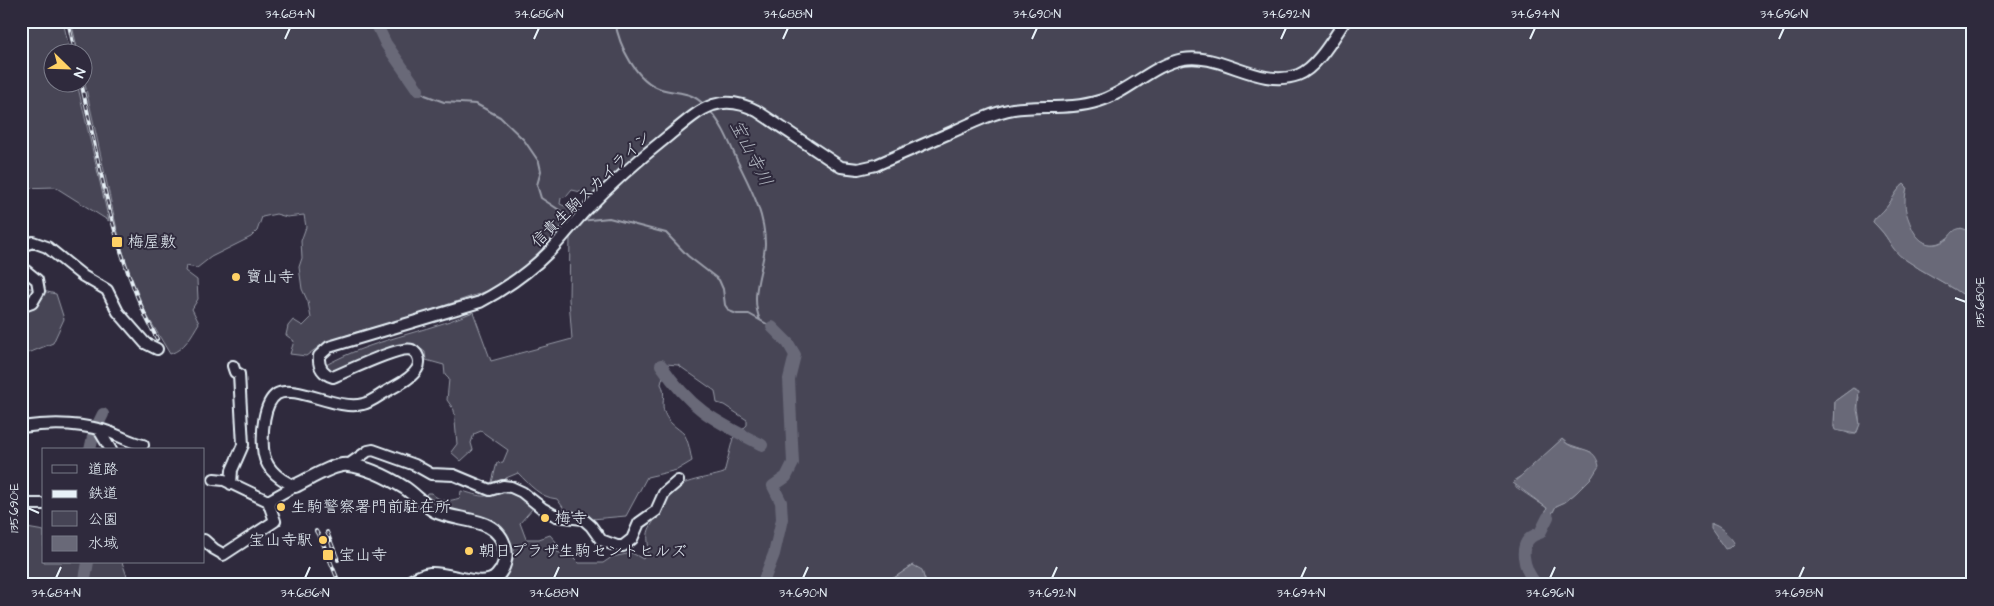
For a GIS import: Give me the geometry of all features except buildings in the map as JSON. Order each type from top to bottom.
[{"type":"main road","points":[[295,486],[333,468],[348,465],[391,480],[405,488],[436,512],[446,516],[487,524],[501,537],[506,553],[505,561],[496,578],[480,582],[448,575],[430,574],[415,579],[406,585]]},
{"type":"street","name":"信貴生駒スカイライン","points":[[295,486],[275,475],[266,461],[263,448],[265,418],[269,402],[276,395],[284,391],[295,392],[345,405],[364,404],[412,376],[419,364],[416,353],[408,349],[390,352],[333,377],[323,371],[320,366],[319,356],[322,353],[330,347],[480,302],[500,291],[549,251],[576,220],[645,154],[698,113],[714,105],[731,102],[745,104],[841,167],[858,169],[876,165],[987,117],[1011,110],[1078,106],[1100,101],[1170,62],[1186,58],[1206,61],[1263,76],[1281,78],[1300,74],[1316,61],[1345,21]]},
{"type":"street","points":[[21,246],[33,242],[47,247],[83,276],[107,290],[118,312],[145,343],[157,349]]},
{"type":"street","points":[[21,267],[37,280],[39,291],[32,303],[21,308]]},
{"type":"street","points":[[231,484],[232,470],[243,445],[239,374],[235,372],[233,366]]},
{"type":"street","points":[[21,427],[53,425],[97,429],[143,445]]},
{"type":"street","points":[[97,429],[110,448]]},
{"type":"street","points":[[348,465],[368,451],[373,450],[416,464],[430,474],[454,475],[490,490],[503,486],[511,487],[522,492],[542,508],[556,516],[583,518],[600,540],[617,546],[623,546],[632,538],[639,523],[652,515],[664,493],[678,481]]},
{"type":"street","points":[[205,541],[222,554],[274,521],[268,501],[224,480],[214,479]]},
{"type":"street","points":[[268,501],[295,486]]},
{"type":"street","points":[[21,504],[42,504]]},
{"type":"green space","points":[[21,21],[63,21],[68,42],[42,42],[42,92],[79,92],[109,221],[55,187],[21,188]]},
{"type":"green space","points":[[71,21],[1973,21],[1973,233],[1961,228],[1938,243],[1928,244],[1922,241],[1913,232],[1907,219],[1904,199],[1907,187],[1904,184],[1873,222],[1903,258],[1973,301],[1973,585],[926,585],[925,578],[913,565],[894,578],[872,577],[873,585],[840,583],[499,585],[509,567],[506,534],[444,510],[425,499],[427,493],[431,493],[441,500],[448,501],[460,498],[461,491],[486,496],[500,490],[512,491],[522,496],[533,508],[520,523],[526,539],[539,539],[550,535],[558,544],[557,552],[573,557],[579,563],[603,563],[612,557],[632,553],[643,559],[649,550],[649,531],[664,499],[675,488],[683,484],[724,473],[733,438],[747,425],[747,420],[724,405],[717,403],[715,391],[678,365],[666,364],[661,384],[663,388],[664,411],[673,425],[684,434],[692,461],[677,470],[647,477],[626,516],[592,519],[578,512],[565,510],[557,499],[540,493],[518,473],[506,478],[502,483],[492,482],[497,463],[503,462],[508,450],[481,431],[474,434],[471,443],[473,450],[461,461],[451,452],[457,444],[454,410],[447,400],[449,379],[445,375],[444,365],[426,360],[425,352],[414,344],[405,343],[351,367],[329,371],[326,365],[380,342],[473,312],[491,361],[572,339],[569,299],[570,238],[576,227],[598,203],[585,193],[572,190],[567,196],[561,198],[560,204],[571,209],[572,214],[542,249],[499,287],[405,319],[324,343],[306,356],[290,354],[294,341],[286,335],[288,326],[293,320],[303,326],[311,318],[308,302],[302,289],[299,267],[302,258],[301,241],[306,227],[304,215],[287,217],[276,214],[262,217],[257,231],[251,237],[211,257],[197,268],[186,266],[185,271],[197,280],[198,299],[192,309],[199,323],[184,345],[170,354],[145,312],[130,279],[87,92],[92,92],[92,42],[76,42]],"holes":[[[1853,388],[1859,397],[1859,424],[1856,434],[1850,434],[1834,427],[1835,401]],[[1562,439],[1568,444],[1591,452],[1596,469],[1592,477],[1577,492],[1565,502],[1556,506],[1542,533],[1539,531],[1547,508],[1516,487],[1516,479],[1525,474]]]},
{"type":"green space","points":[[21,286],[56,294],[64,319],[53,343],[21,356]]},
{"type":"green space","points":[[21,527],[42,531],[42,564],[123,564],[130,585],[21,585]]},
{"type":"water","points":[[1904,184],[1907,187],[1905,208],[1912,228],[1922,241],[1936,244],[1947,239],[1960,229],[1973,233],[1973,301],[1900,256],[1873,222]]},
{"type":"water","points":[[1853,388],[1859,391],[1857,410],[1860,424],[1856,434],[1835,430],[1834,427],[1835,401]]},
{"type":"water","points":[[1562,439],[1572,446],[1593,454],[1599,466],[1592,477],[1577,492],[1565,502],[1556,506],[1542,533],[1539,531],[1547,508],[1513,483]]},
{"type":"water","points":[[1711,524],[1723,530],[1733,541],[1734,543],[1729,548],[1725,549],[1711,529]]},
{"type":"water","points":[[913,565],[922,570],[926,585],[873,585],[871,582],[872,577],[894,578]]},
{"type":"waterway","name":"宝山寺川","points":[[375,21],[386,44],[418,90]]},
{"type":"waterway","name":"宝山寺川","points":[[615,21],[620,41],[630,61],[644,79],[661,89],[694,97],[704,105]]},
{"type":"waterway","name":"宝山寺川","points":[[418,90],[425,95],[444,102],[476,104],[500,117],[524,140],[539,162],[541,171],[537,185],[541,198],[573,219]]},
{"type":"waterway","name":"宝山寺川","points":[[709,110],[722,128],[760,211],[765,244],[756,291],[757,310],[760,320]]},
{"type":"waterway","name":"宝山寺川","points":[[580,221],[609,218],[666,233],[688,256],[719,280],[723,289],[725,305],[729,311],[737,314],[749,314],[772,327]]},
{"type":"waterway","name":"宝山寺川","points":[[762,585],[774,554],[782,519],[781,502],[773,486],[786,477],[793,463],[789,379],[795,355],[788,343],[772,327]]},
{"type":"waterway","name":"宝山寺川","points":[[661,365],[683,393],[705,413],[762,445]]},
{"type":"waterway","points":[[90,448],[94,432],[103,414]]},
{"type":"waterway","points":[[1537,585],[1525,564],[1524,549],[1527,542],[1540,533],[1548,517]]},
{"type":"waterway","points":[[84,585],[88,564]]},
{"type":"railway","points":[[68,21],[73,42]]},
{"type":"railway","points":[[83,92],[102,181],[119,246],[142,309],[157,339]]},
{"type":"railway","points":[[316,531],[340,585]]},
{"type":"railway","points":[[327,532],[338,560]]},
{"type":"place","name":"梅屋敷","points":[[117,242]]},
{"type":"place","name":"寶山寺","points":[[236,277]]},
{"type":"place","name":"生駒警察署門前駐在所","points":[[281,507]]},
{"type":"place","name":"梅寺","points":[[545,518]]},
{"type":"place","name":"宝山寺駅","points":[[323,540]]},
{"type":"place","name":"朝日プラザ生駒セントヒルズ","points":[[469,551]]},
{"type":"place","name":"宝山寺","points":[[328,555]]}]
